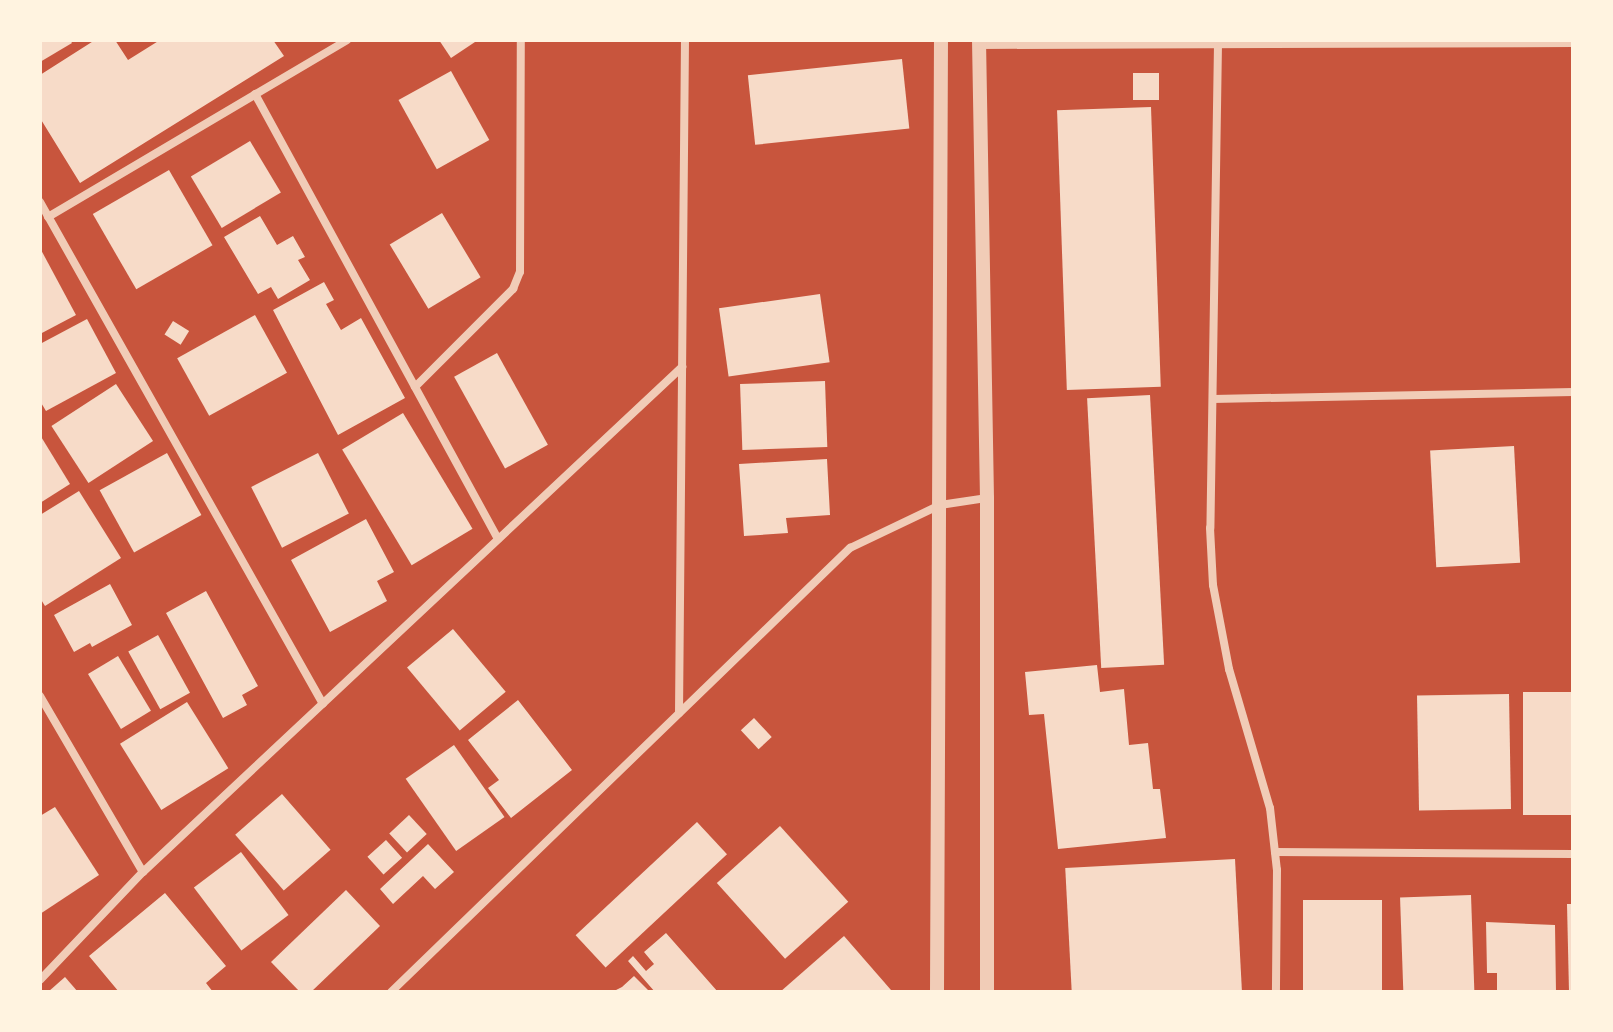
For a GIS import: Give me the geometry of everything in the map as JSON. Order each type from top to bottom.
[{"type":"street","points":[[48,217],[347,40]]},
{"type":"street","points":[[415,387],[513,289],[520,272],[521,40]]},
{"type":"street","points":[[679,713],[685,40]]},
{"type":"street","points":[[937,992],[941,40]]},
{"type":"street","points":[[987,992],[987,498],[979,42],[1573,43]]},
{"type":"street","points":[[1218,44],[1210,528],[1213,585],[1229,669],[1270,808],[1275,852],[1276,992]]},
{"type":"street","points":[[255,94],[498,539]]},
{"type":"street","points":[[40,202],[323,704]]},
{"type":"street","points":[[40,980],[143,872],[682,367]]},
{"type":"street","points":[[1213,399],[1573,392]]},
{"type":"street","points":[[391,992],[850,548],[940,505],[987,498]]},
{"type":"street","points":[[40,696],[143,872]]},
{"type":"street","points":[[1275,852],[1573,854]]},
{"type":"building","points":[[40,40],[70,40],[72,43],[40,62]]},
{"type":"building","points":[[95,40],[115,40],[128,60],[160,40],[273,40],[284,56],[80,183],[40,118],[40,75]]},
{"type":"building","points":[[439,40],[478,40],[451,58]]},
{"type":"building","points":[[902,59],[909,129],[755,145],[748,75]]},
{"type":"building","points":[[451,71],[489,140],[437,169],[399,100]]},
{"type":"building","points":[[1133,73],[1159,73],[1159,100],[1133,100]]},
{"type":"building","points":[[1151,107],[1161,387],[1067,390],[1057,110]]},
{"type":"building","points":[[250,141],[281,192],[222,228],[191,177]]},
{"type":"building","points":[[169,170],[212,245],[136,289],[93,214]]},
{"type":"building","points":[[442,213],[481,277],[428,309],[390,244]]},
{"type":"building","points":[[260,216],[277,245],[293,236],[305,257],[298,260],[310,280],[278,299],[271,287],[258,294],[224,237]]},
{"type":"building","points":[[40,248],[76,315],[40,334]]},
{"type":"building","points":[[324,282],[334,300],[326,304],[341,330],[361,318],[405,398],[338,435],[273,310]]},
{"type":"building","points":[[820,294],[830,362],[729,377],[719,308]]},
{"type":"building","points":[[255,315],[287,373],[209,416],[177,358]]},
{"type":"building","points":[[87,319],[116,373],[46,411],[40,401],[40,344]]},
{"type":"building","points":[[173,321],[189,331],[181,345],[165,335]]},
{"type":"building","points":[[497,353],[548,445],[505,469],[454,377]]},
{"type":"building","points":[[825,381],[827,447],[742,450],[740,384]]},
{"type":"building","points":[[116,384],[153,441],[88,483],[51,426]]},
{"type":"building","points":[[1150,395],[1164,665],[1101,668],[1087,398]]},
{"type":"building","points":[[403,413],[473,529],[412,565],[342,450]]},
{"type":"building","points":[[40,435],[70,484],[40,503]]},
{"type":"building","points":[[1514,446],[1520,563],[1436,567],[1430,450]]},
{"type":"building","points":[[167,453],[201,515],[134,552],[100,490]]},
{"type":"building","points":[[318,453],[349,514],[282,548],[251,487]]},
{"type":"building","points":[[827,459],[830,515],[786,518],[788,533],[744,536],[739,464]]},
{"type":"building","points":[[79,491],[121,558],[45,606],[40,598],[40,515]]},
{"type":"building","points":[[366,519],[394,572],[377,581],[387,601],[330,632],[291,560]]},
{"type":"building","points":[[110,584],[132,625],[92,647],[90,643],[74,652],[54,615]]},
{"type":"building","points":[[206,591],[258,686],[242,695],[247,705],[223,718],[166,613]]},
{"type":"building","points":[[453,629],[506,692],[460,730],[407,668]]},
{"type":"building","points":[[158,635],[190,693],[160,709],[128,651]]},
{"type":"building","points":[[118,656],[151,711],[121,729],[88,674]]},
{"type":"building","points":[[1097,665],[1100,692],[1124,689],[1129,745],[1148,743],[1153,789],[1160,789],[1166,838],[1058,849],[1044,714],[1029,715],[1025,672]]},
{"type":"building","points":[[1523,692],[1573,692],[1573,815],[1523,815]]},
{"type":"building","points":[[1509,694],[1511,809],[1419,811],[1417,696]]},
{"type":"building","points":[[518,700],[572,770],[511,818],[488,788],[499,780],[468,740]]},
{"type":"building","points":[[187,702],[228,768],[161,810],[120,744]]},
{"type":"building","points":[[754,718],[772,737],[759,749],[741,730]]},
{"type":"building","points":[[454,745],[504,817],[456,851],[406,779]]},
{"type":"building","points":[[282,794],[331,850],[284,891],[235,835]]},
{"type":"building","points":[[55,807],[99,875],[40,914],[40,816]]},
{"type":"building","points":[[409,815],[427,834],[407,852],[389,833]]},
{"type":"building","points":[[697,822],[727,854],[606,967],[576,935]]},
{"type":"building","points":[[780,826],[848,902],[785,959],[717,883]]},
{"type":"building","points":[[386,840],[402,858],[383,875],[367,857]]},
{"type":"building","points":[[428,844],[454,872],[435,889],[423,876],[393,904],[380,889]]},
{"type":"building","points":[[241,852],[289,915],[241,951],[194,888]]},
{"type":"building","points":[[1235,859],[1242,992],[1072,992],[1065,868]]},
{"type":"building","points":[[346,890],[380,926],[311,992],[300,992],[271,962]]},
{"type":"building","points":[[165,893],[226,966],[206,983],[213,992],[119,992],[89,956]]},
{"type":"building","points":[[1471,895],[1474,992],[1403,992],[1400,897]]},
{"type":"building","points":[[1303,900],[1382,900],[1382,992],[1303,992]]},
{"type":"building","points":[[1567,904],[1573,904],[1573,992],[1569,992]]},
{"type":"building","points":[[1486,922],[1555,925],[1556,992],[1497,992],[1497,973],[1487,973]]},
{"type":"building","points":[[666,933],[718,992],[655,992],[628,961],[633,956],[646,971],[654,964],[644,952]]},
{"type":"building","points":[[844,936],[891,990],[780,992]]},
{"type":"building","points":[[634,976],[650,992],[612,992],[622,987]]},
{"type":"building","points":[[65,977],[78,992],[48,992]]}]
